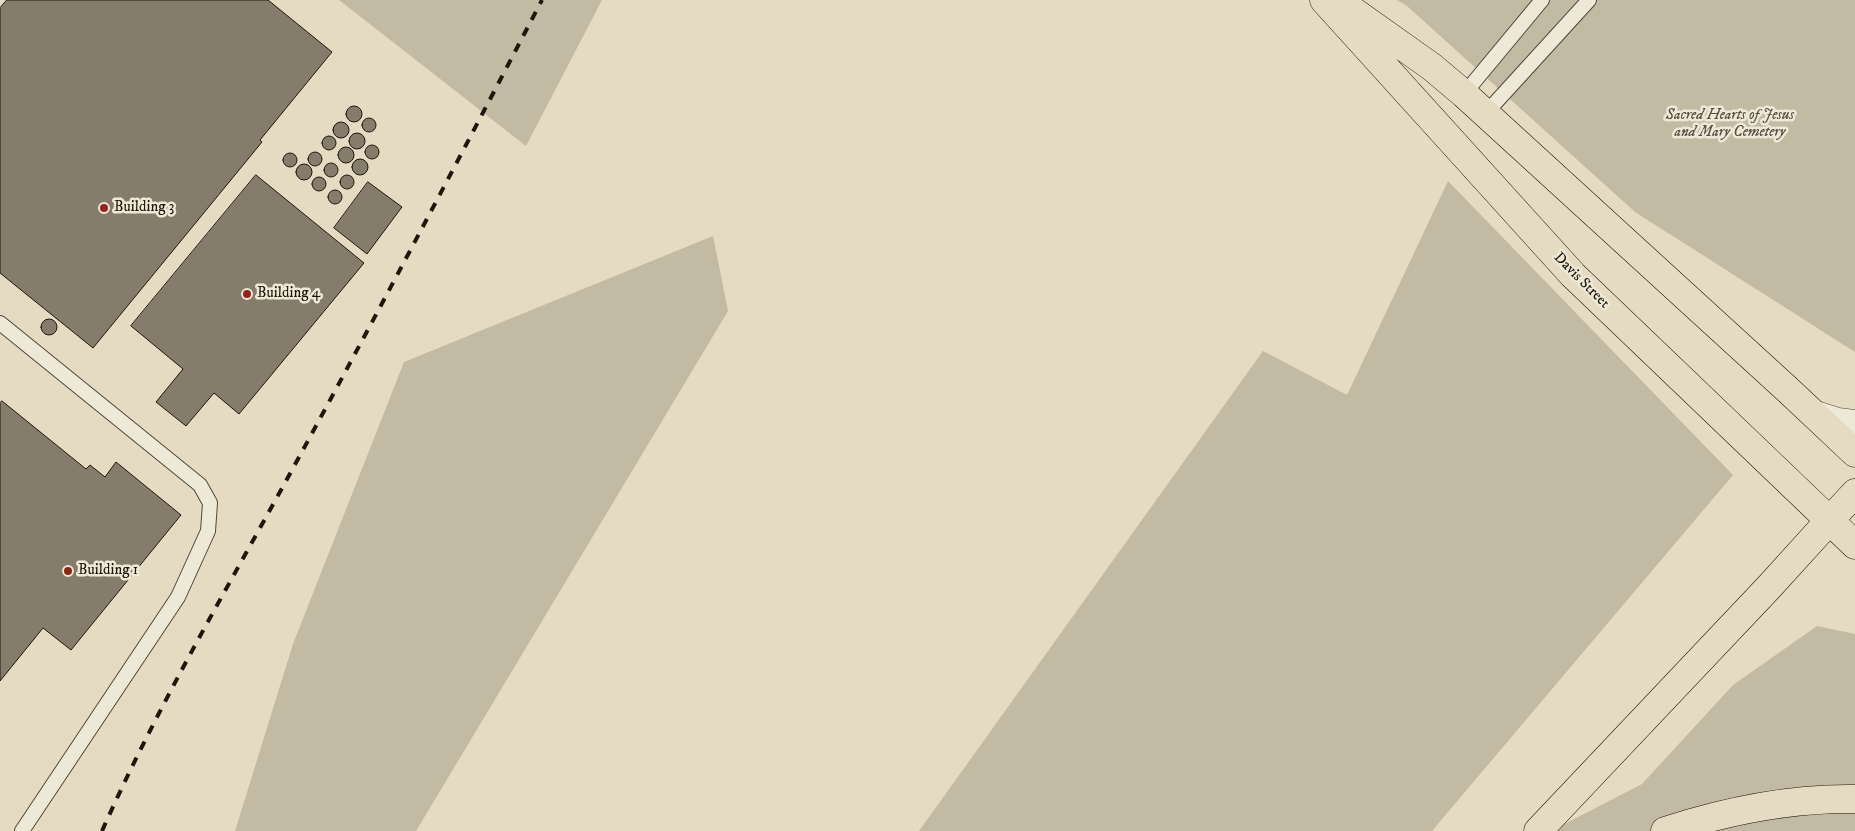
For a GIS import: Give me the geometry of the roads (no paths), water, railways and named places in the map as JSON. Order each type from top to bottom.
[{"type":"main road","name":"Davis Street","points":[[1324,0],[1353,10],[1432,67],[1464,94],[1816,415],[1855,453]]},
{"type":"main road","name":"Davis Street","points":[[1324,0],[1573,275],[1842,517],[1855,545]]},
{"type":"main road","points":[[1538,831],[1769,587],[1842,517],[1855,493]]},
{"type":"main road","points":[[1665,831],[1730,813],[1767,806],[1805,801],[1855,799]]},
{"type":"street","points":[[1816,415],[1838,422],[1855,424]]},
{"type":"lane","points":[[1464,94],[1542,0]]},
{"type":"lane","points":[[1486,113],[1589,0]]},
{"type":"lane","points":[[0,324],[200,485],[210,503],[208,531],[178,598],[22,831]]},
{"type":"railway","points":[[102,831],[171,689],[360,345],[542,0]]},
{"type":"place","name":"Building 3","points":[[104,208]]},
{"type":"place","name":"Building 4","points":[[247,294]]},
{"type":"place","name":"Building 1","points":[[68,571]]},
{"type":"park label","name":"Sacred Hearts of Jesus and Mary Cemetery","points":[[1730,124]]}]
